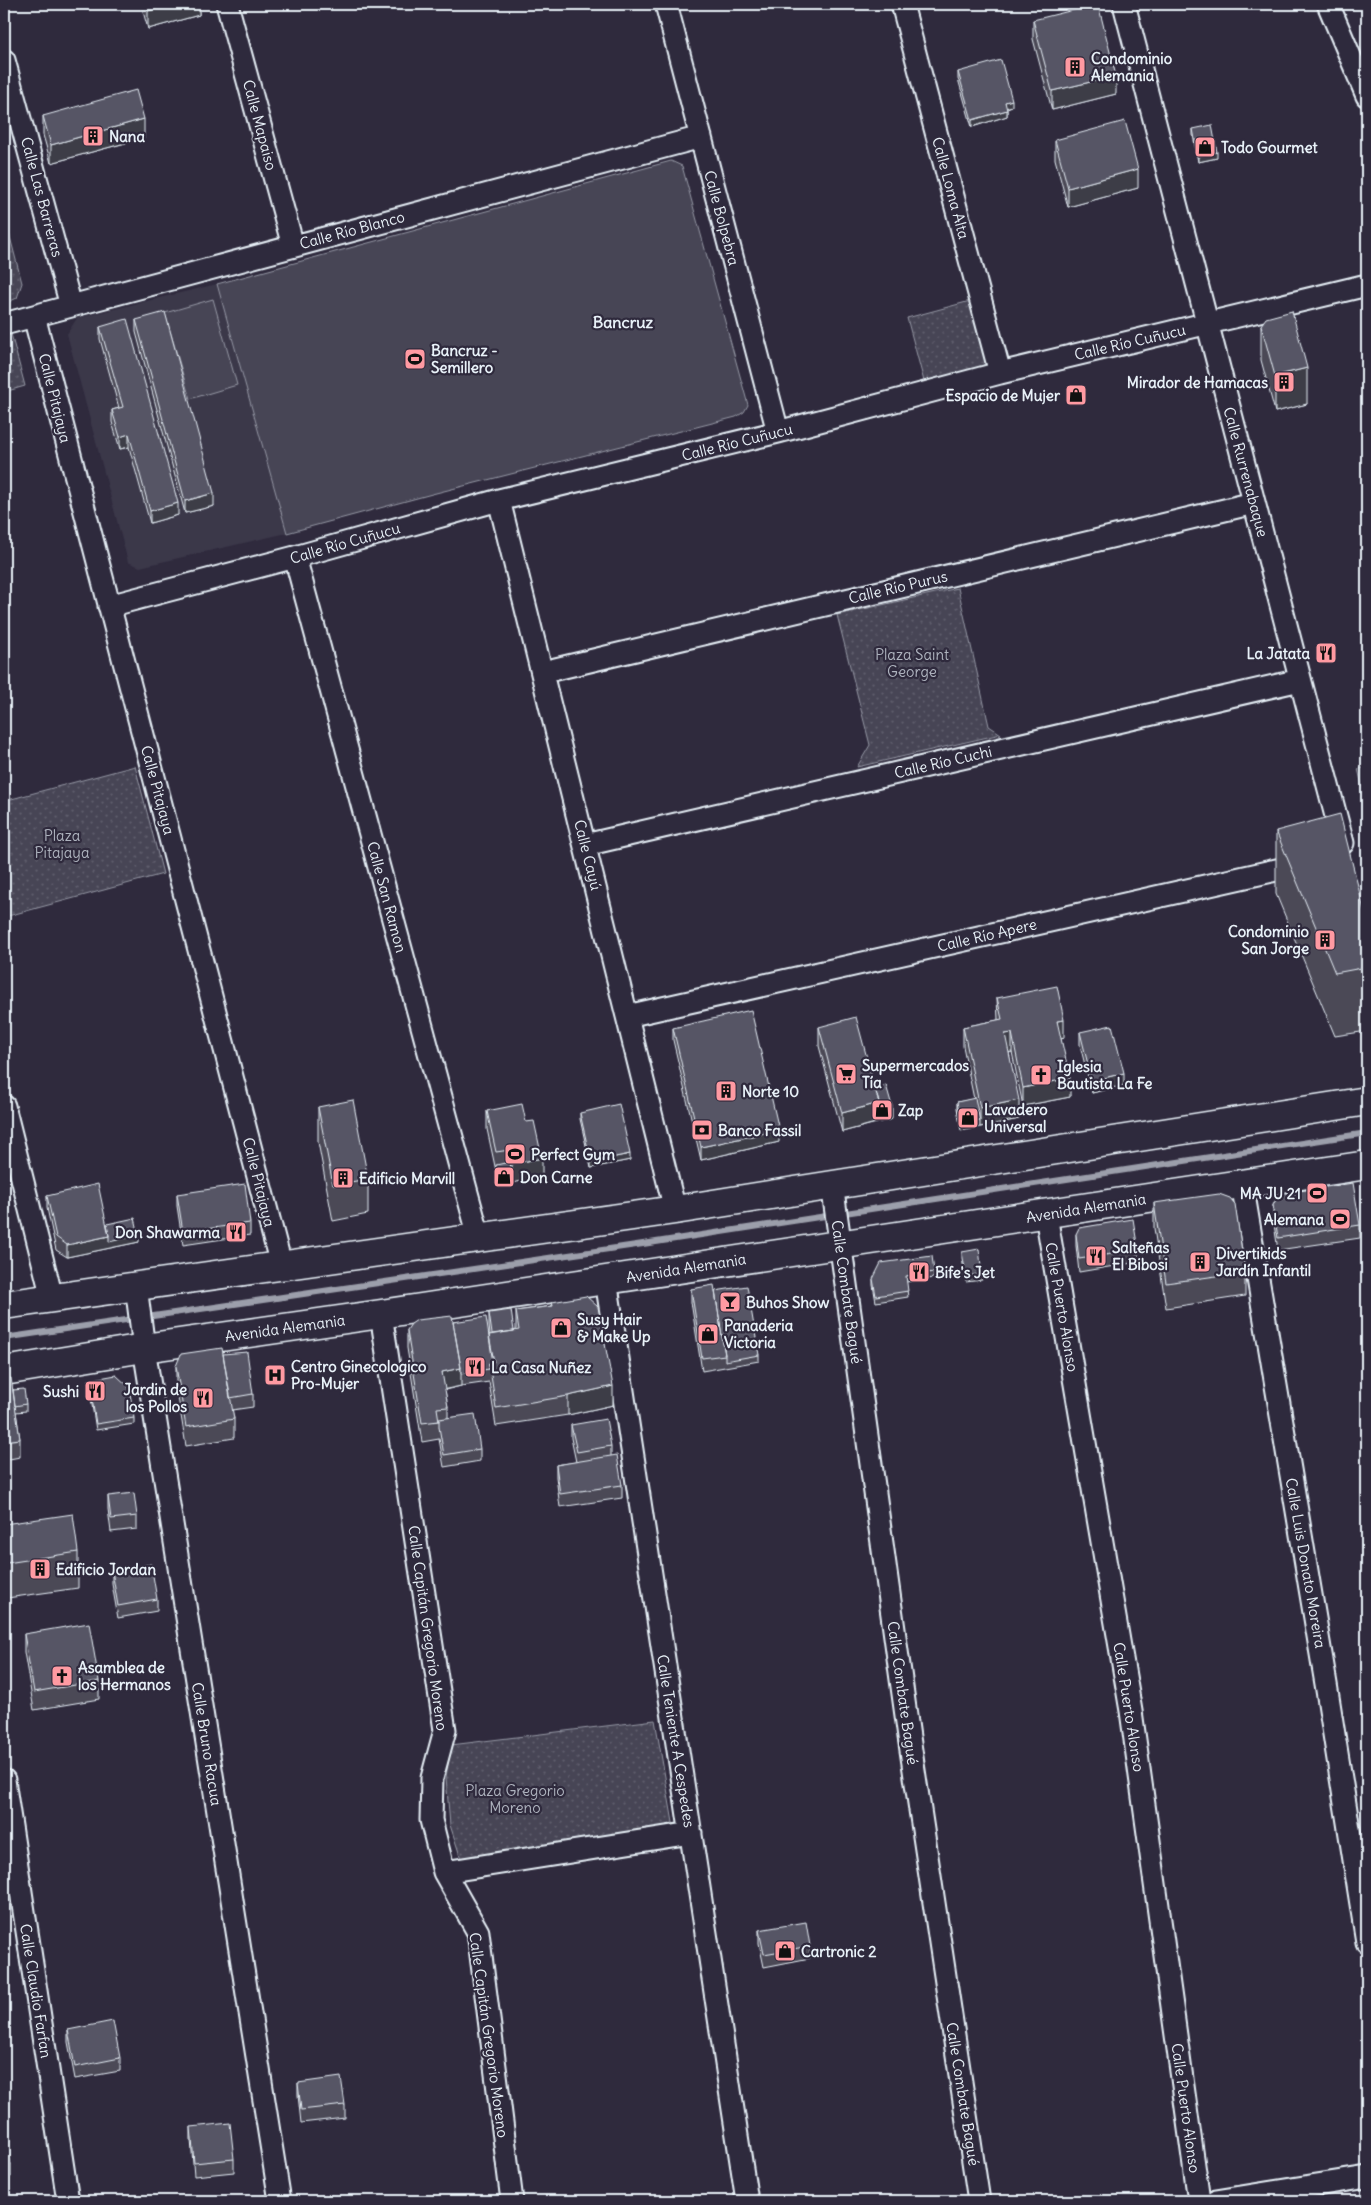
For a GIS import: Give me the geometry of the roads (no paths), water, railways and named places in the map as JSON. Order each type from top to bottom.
[{"type":"main road","points":[[4,1305],[52,1298],[136,1292],[281,1265],[833,1190],[1367,1101]]},
{"type":"main road","name":"Avenida Alemania","points":[[4,1371],[142,1338],[380,1314],[606,1280],[840,1238],[1046,1214],[1367,1165]]},
{"type":"street","name":"Calle Mapaiso","points":[[227,4],[293,246]]},
{"type":"street","name":"Calle Bolpebra","points":[[666,4],[778,432]]},
{"type":"street","name":"Calle Loma Alta","points":[[902,4],[1000,373]]},
{"type":"street","name":"Calle Rurrenabaque","points":[[1124,4],[1347,860]]},
{"type":"street","points":[[1328,4],[1367,96]]},
{"type":"street","name":"Calle Las Barreras","points":[[4,60],[71,306]]},
{"type":"street","name":"Calle Río Blanco","points":[[4,324],[701,137]]},
{"type":"street","name":"Calle Río Cuñucu","points":[[109,606],[296,557],[499,500],[778,432],[1000,373],[1367,285]]},
{"type":"street","name":"Calle Pitajaya","points":[[34,316],[281,1265]]},
{"type":"street","name":"Calle Cayú","points":[[499,500],[675,1210]]},
{"type":"street","name":"Calle Río Purus","points":[[543,672],[1254,503]]},
{"type":"street","name":"Calle San Ramon","points":[[296,557],[479,1237]]},
{"type":"street","name":"Calle Río Cuchi","points":[[585,845],[1300,680]]},
{"type":"street","name":"Calle Río Apere","points":[[627,1016],[1347,860]]},
{"type":"street","points":[[4,1106],[52,1298]]},
{"type":"street","name":"Calle Luis Donato Moreira","points":[[1242,1183],[1367,1942]]},
{"type":"street","name":"Calle Combate Bagué","points":[[833,1190],[909,1736],[979,2201]]},
{"type":"street","name":"Calle Puerto Alonso","points":[[1046,1214],[1131,1711],[1199,2201]]},
{"type":"street","name":"Calle Teniente A Cespedes","points":[[606,1280],[747,2201]]},
{"type":"street","name":"Calle Bruno Racua","points":[[136,1292],[280,2201]]},
{"type":"street","name":"Calle Capitán Gregorio Moreno","points":[[380,1314],[445,1730],[432,1778],[431,1820],[444,1872],[478,1932],[512,2201]]},
{"type":"street","name":"Calle Claudio Farfan","points":[[4,1780],[68,2201]]},
{"type":"street","points":[[444,1872],[691,1833]]},
{"type":"street","points":[[1216,2201],[1367,2178]]},
{"type":"waterway","points":[[4,1338],[643,1244],[1367,1133]]},
{"type":"place","name":"Condominio Alemania","points":[[1075,67]]},
{"type":"place","name":"Nana","points":[[93,136]]},
{"type":"place","name":"Todo Gourmet","points":[[1205,147]]},
{"type":"place","name":"Bancruz - Semillero","points":[[415,359]]},
{"type":"place","name":"Mirador de Hamacas","points":[[1284,382]]},
{"type":"place","name":"Espacio de Mujer","points":[[1076,395]]},
{"type":"place","name":"La Jatata","points":[[1326,653]]},
{"type":"place","name":"Condominio San Jorge","points":[[1325,940]]},
{"type":"place","name":"Supermercados Tía","points":[[846,1074]]},
{"type":"place","name":"Iglesia Bautista La Fe","points":[[1041,1075]]},
{"type":"place","name":"Norte 10","points":[[726,1091]]},
{"type":"place","name":"Zap","points":[[882,1110]]},
{"type":"place","name":"Lavadero Universal","points":[[968,1118]]},
{"type":"place","name":"Banco Fassil","points":[[702,1130]]},
{"type":"place","name":"Perfect Gym","points":[[515,1154]]},
{"type":"place","name":"Don Carne","points":[[504,1177]]},
{"type":"place","name":"Edificio Marvill","points":[[343,1178]]},
{"type":"place","name":"MA JU 21","points":[[1317,1193]]},
{"type":"place","name":"Alemana","points":[[1340,1219]]},
{"type":"place","name":"Don Shawarma","points":[[236,1232]]},
{"type":"place","name":"Salteñas El Bibosi","points":[[1096,1256]]},
{"type":"place","name":"Divertikids Jardín Infantil","points":[[1200,1262]]},
{"type":"place","name":"Bife's Jet","points":[[919,1272]]},
{"type":"place","name":"Buhos Show","points":[[730,1302]]},
{"type":"place","name":"Susy Hair & Make Up","points":[[561,1328]]},
{"type":"place","name":"Panaderia Victoria","points":[[708,1334]]},
{"type":"place","name":"La Casa Nuñez","points":[[475,1367]]},
{"type":"place","name":"Centro Ginecologico Pro-Mujer","points":[[275,1375]]},
{"type":"place","name":"Sushi","points":[[95,1391]]},
{"type":"place","name":"Jardin de los Pollos","points":[[203,1398]]},
{"type":"place","name":"Edificio Jordan","points":[[40,1569]]},
{"type":"place","name":"Asamblea de los Hermanos","points":[[62,1676]]},
{"type":"place","name":"Cartronic 2","points":[[785,1951]]},
{"type":"district","name":"Bancruz","points":[[623,322]]},
{"type":"park label","name":"Plaza Saint George","points":[[912,662]]},
{"type":"park label","name":"Plaza Pitajaya","points":[[62,844]]},
{"type":"park label","name":"Plaza Gregorio Moreno","points":[[515,1798]]}]
